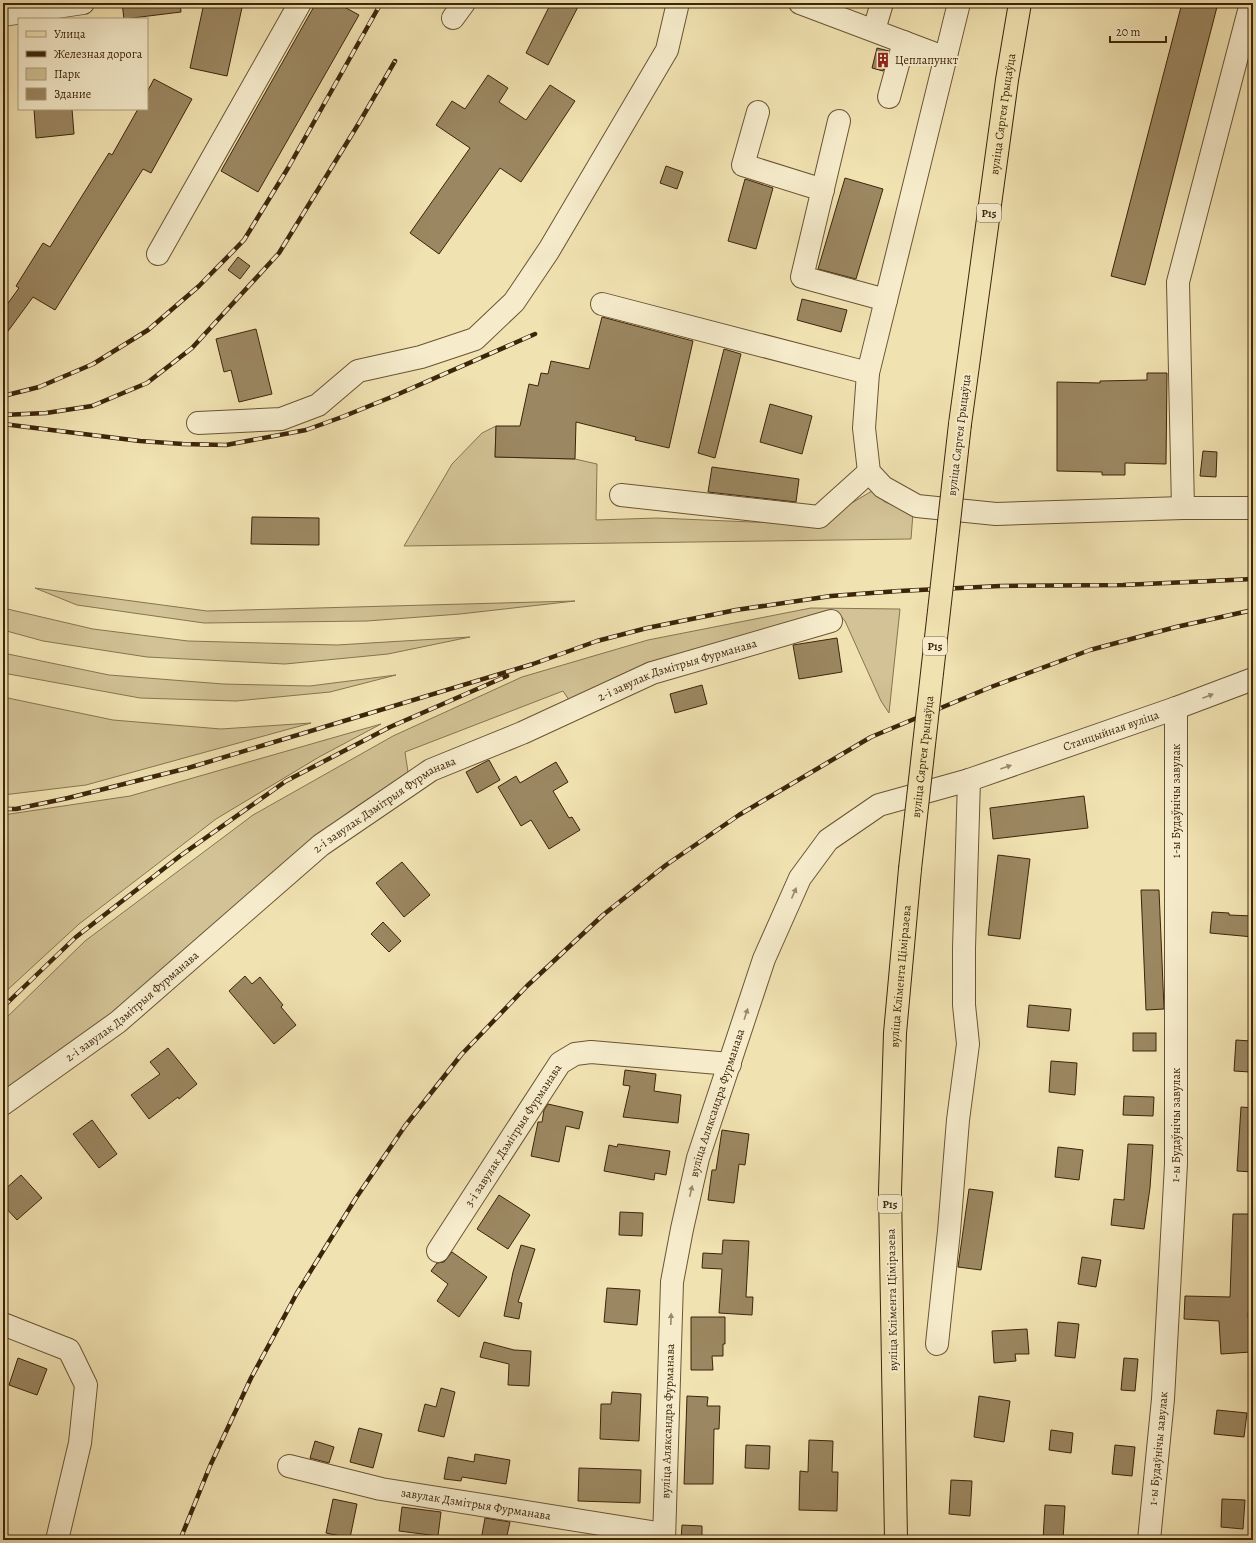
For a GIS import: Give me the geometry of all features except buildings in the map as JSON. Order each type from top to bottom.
[{"type":"main road","name":"вуліца Сяргея Грыцаўца","points":[[910,869],[960,424],[1007,80],[1020,3]]},
{"type":"main road","name":"вуліца Клімента Ціміразева","points":[[896,1540],[890,1191],[895,1033],[910,869]]},
{"type":"street","points":[[3,15],[83,3]]},
{"type":"street","points":[[158,254],[300,3]]},
{"type":"street","points":[[198,423],[281,419],[318,405],[358,371],[421,357],[475,339],[514,302],[553,243],[667,50],[677,7],[676,3]]},
{"type":"street","points":[[800,3],[946,58]]},
{"type":"street","points":[[874,30],[882,3]]},
{"type":"street","points":[[959,3],[868,373],[864,428],[869,472],[883,487],[917,506],[996,514],[1183,508],[1253,508]]},
{"type":"street","points":[[1183,508],[1178,282],[1250,3]]},
{"type":"street","points":[[889,96],[904,42]]},
{"type":"street","points":[[758,112],[743,165],[823,190]]},
{"type":"street","points":[[839,121],[802,278],[886,300]]},
{"type":"street","points":[[602,304],[868,373]]},
{"type":"street","points":[[621,495],[819,517],[869,472]]},
{"type":"street","name":"2-і завулак Дзмітрыя Фурманава","points":[[3,1104],[118,1022],[322,845],[431,770],[522,733],[652,673],[831,620]]},
{"type":"street","name":"Станцыйная вуліца","points":[[969,780],[1176,708],[1253,679]]},
{"type":"street","name":"1-ы Будаўнічы завулак","points":[[1149,1540],[1163,1399],[1176,1164],[1176,708]]},
{"type":"street","points":[[936,1344],[949,1231],[958,1120],[968,1044],[964,1005],[964,948],[969,780]]},
{"type":"street","name":"вуліца Аляксандра Фурманава","points":[[664,1537],[672,1282],[698,1158],[764,959],[800,878],[828,840],[879,805],[969,780]]},
{"type":"street","name":"3-і завулак Дзмітрыя Фурманава","points":[[438,1251],[560,1063],[575,1054],[591,1052],[730,1064]]},
{"type":"street","points":[[3,1324],[69,1350],[86,1385],[80,1443],[57,1540]]},
{"type":"street","name":"завулак Дзмітрыя Фурманава","points":[[289,1466],[381,1489],[664,1537]]},
{"type":"green space","points":[[496,426],[495,457],[575,459],[597,464],[596,520],[657,518],[800,524],[828,517],[872,491],[885,502],[913,513],[911,539],[404,546],[452,464],[482,433]]},
{"type":"green space","points":[[35,588],[207,611],[575,601],[460,614],[367,621],[204,623],[77,605]]},
{"type":"green space","points":[[3,608],[93,629],[188,641],[337,645],[470,637],[388,654],[285,664],[147,657],[43,641],[3,630]]},
{"type":"green space","points":[[811,608],[900,609],[889,713],[881,701],[845,621],[838,613],[646,663],[569,700],[563,691],[405,752],[408,772],[350,811],[275,870],[114,1015],[3,1097],[3,1021],[85,941],[253,815],[393,736],[522,677],[648,640]]},
{"type":"green space","points":[[3,653],[109,675],[223,684],[310,686],[396,675],[330,692],[236,701],[140,698],[3,673]]},
{"type":"green space","points":[[3,697],[113,720],[221,729],[311,723],[86,785],[3,795]]},
{"type":"green space","points":[[381,724],[319,757],[216,819],[79,924],[3,994],[3,815],[130,796]]},
{"type":"railway","points":[[3,396],[39,387],[93,364],[148,330],[199,286],[244,240],[288,168],[381,3]]},
{"type":"railway","points":[[3,415],[46,413],[92,406],[147,383],[192,348],[279,253],[359,123],[395,61]]},
{"type":"railway","points":[[3,424],[140,441],[226,445],[306,430],[394,396],[535,334]]},
{"type":"railway","points":[[3,809],[16,809],[68,798],[188,768],[533,664],[597,641],[647,628],[736,610],[831,596],[899,591],[1000,586],[1123,585],[1253,579]]},
{"type":"railway","points":[[180,1540],[210,1466],[251,1378],[297,1293],[356,1198],[405,1126],[461,1055],[527,986],[603,915],[666,865],[739,815],[871,737],[991,687],[1090,650],[1176,627],[1253,610]]},
{"type":"railway","points":[[3,1007],[76,937],[180,856],[286,781],[390,727],[507,676]]},
{"type":"place","name":"Цеплапункт","points":[[883,60]]}]
